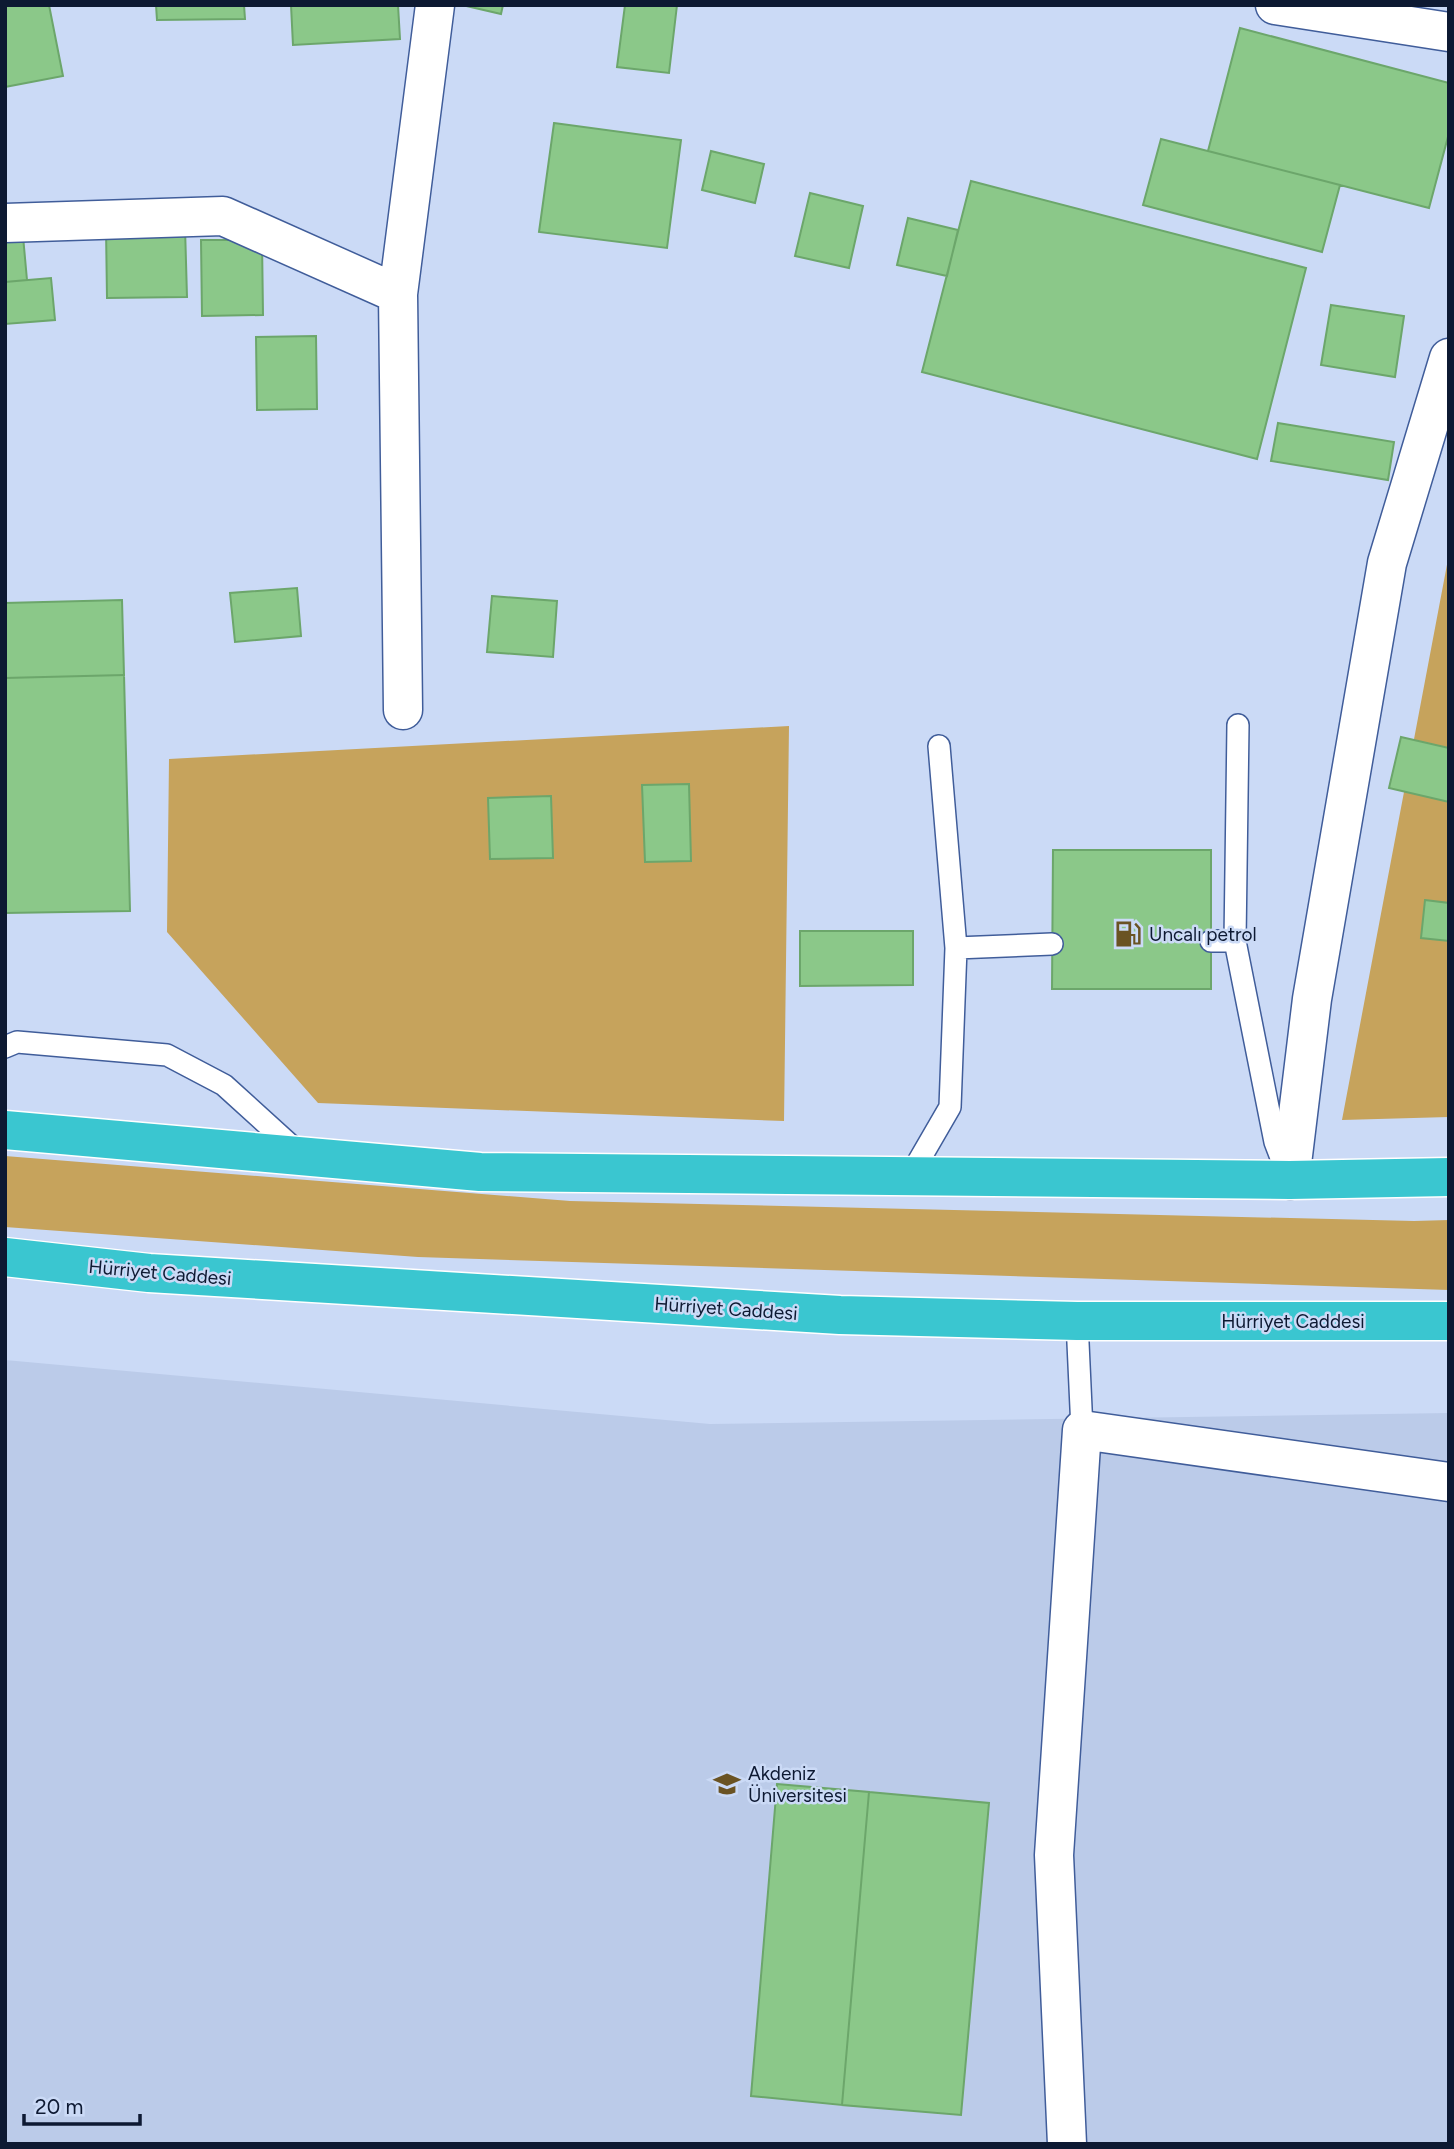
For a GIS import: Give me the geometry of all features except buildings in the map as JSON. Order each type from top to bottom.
[{"type":"highway","points":[[5,1130],[480,1172],[1290,1180],[1449,1177]]},
{"type":"highway","name":"Hürriyet Caddesi","points":[[5,1258],[149,1273],[840,1315],[1077,1321],[1449,1321]]},
{"type":"street","points":[[403,710],[398,294],[435,5]]},
{"type":"street","points":[[1275,5],[1449,32]]},
{"type":"street","points":[[5,223],[223,216],[398,294]]},
{"type":"street","points":[[1290,1180],[1312,999],[1387,563],[1449,358]]},
{"type":"street","points":[[1067,2144],[1054,1855],[1082,1430],[1449,1482]]},
{"type":"lane","points":[[1238,725],[1234,941],[1275,1142],[1290,1180]]},
{"type":"lane","points":[[910,1176],[950,1107],[956,948],[939,746]]},
{"type":"lane","points":[[1211,941],[1234,941]]},
{"type":"lane","points":[[956,948],[1052,944]]},
{"type":"lane","points":[[5,1046],[18,1042],[167,1055],[225,1085],[302,1156]]},
{"type":"lane","points":[[1077,1321],[1082,1430]]},
{"type":"shaded area","points":[[1449,554],[1449,1117],[1342,1120]]},
{"type":"shaded area","points":[[789,726],[784,1121],[318,1103],[167,932],[169,759]]},
{"type":"shaded area","points":[[5,1156],[570,1201],[1449,1220],[1449,1290],[418,1257],[5,1227]]},
{"type":"shaded area","name":"Akdeniz Üniversitesi","points":[[5,1360],[710,1424],[1449,1413],[1449,2144],[5,2144]]},
{"type":"place","name":"Uncalı petrol","points":[[1128,934]]},
{"type":"place","name":"Akdeniz Üniversitesi","points":[[727,1784]]}]
